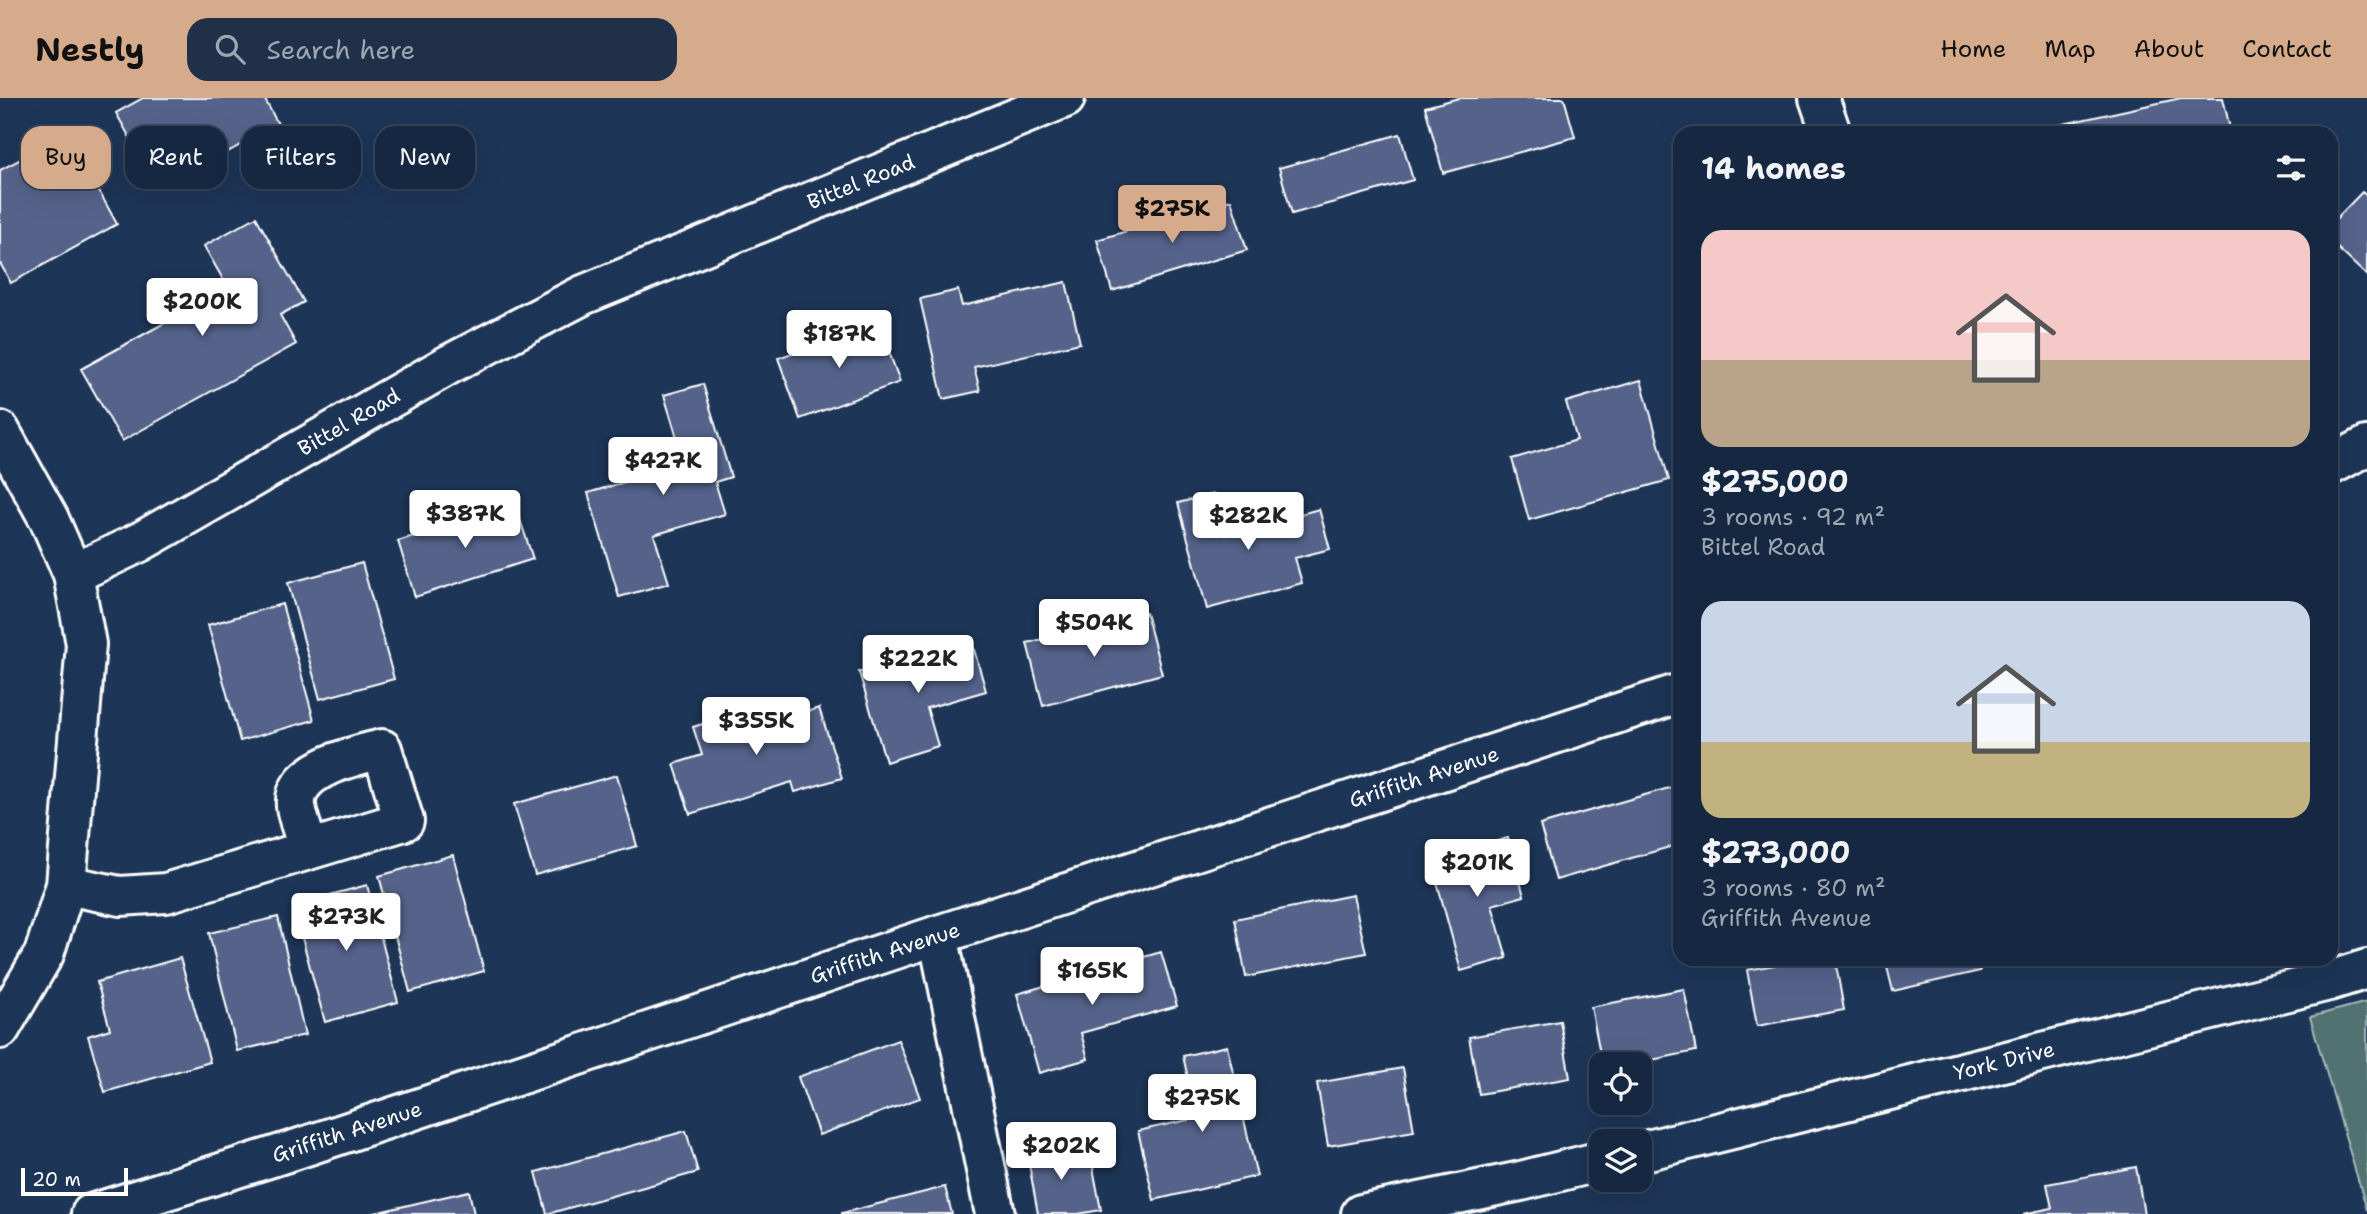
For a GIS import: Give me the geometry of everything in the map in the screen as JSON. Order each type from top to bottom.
[{"type":"street","name":"Bittel Road","points":[[73,574],[140,542],[450,364],[583,295],[1065,98]]},
{"type":"street","points":[[1819,98],[1828,126]]},
{"type":"street","points":[[0,431],[50,519],[73,574],[86,644],[66,885],[44,954],[0,1029]]},
{"type":"street","points":[[2338,461],[2367,446]]},
{"type":"street","name":"Griffith Avenue","points":[[91,1214],[323,1141],[938,935],[1673,695]]},
{"type":"street","points":[[66,885],[120,897],[166,893],[309,849]]},
{"type":"street","points":[[938,935],[995,1214]]},
{"type":"street","name":"York Drive","points":[[1652,1149],[2328,970],[2367,969]]},
{"type":"street","points":[[1361,1214],[1589,1164]]},
{"type":"green space","points":[[2367,1002],[2367,1210],[2310,1017]]},
{"type":"building","points":[[143,98],[264,98],[278,124],[241,126],[241,145],[227,152],[227,126],[125,126],[125,129],[116,113]]},
{"type":"building","points":[[1459,98],[1564,98],[1575,137],[1443,173],[1425,107]]},
{"type":"building","points":[[2181,98],[2223,98],[2229,126],[2054,126]]},
{"type":"building","points":[[1400,134],[1413,180],[1292,214],[1279,168]]},
{"type":"building","points":[[21,159],[21,189],[98,189],[117,224],[11,283],[0,263],[0,170]]},
{"type":"building","points":[[2362,192],[2367,196],[2367,276],[2338,249],[2338,217]]},
{"type":"building","points":[[1231,200],[1247,250],[1112,291],[1097,240]]},
{"type":"building","points":[[256,217],[304,302],[280,315],[296,344],[122,441],[81,369],[228,288],[204,246]]},
{"type":"building","points":[[1066,282],[1080,343],[974,367],[980,391],[943,399],[920,299],[958,290],[962,306]]},
{"type":"building","points":[[878,322],[900,382],[800,419],[778,358]]},
{"type":"building","points":[[1641,380],[1669,480],[1529,520],[1512,459],[1577,440],[1566,402]]},
{"type":"building","points":[[703,384],[731,477],[715,482],[725,514],[654,535],[669,583],[619,597],[588,493],[685,464],[664,395]]},
{"type":"building","points":[[1214,494],[1225,535],[1319,509],[1330,549],[1295,558],[1302,583],[1207,609],[1178,503]]},
{"type":"building","points":[[515,504],[533,559],[415,597],[398,541]]},
{"type":"building","points":[[362,563],[394,679],[320,699],[288,583]]},
{"type":"building","points":[[282,604],[314,720],[240,741],[208,625]]},
{"type":"building","points":[[1146,613],[1162,674],[1043,706],[1027,643]]},
{"type":"building","points":[[971,639],[986,691],[927,708],[938,746],[886,762],[859,672]]},
{"type":"building","points":[[763,705],[769,723],[819,708],[842,778],[795,792],[792,782],[690,814],[674,764],[702,755],[693,727]]},
{"type":"building","points":[[617,775],[637,846],[535,875],[514,804]]},
{"type":"building","points":[[1673,787],[1673,846],[1556,880],[1540,825]]},
{"type":"building","points":[[1508,838],[1524,896],[1492,905],[1507,958],[1461,971],[1431,860]]},
{"type":"building","points":[[453,855],[484,971],[410,992],[379,876]]},
{"type":"building","points":[[367,885],[398,1002],[325,1022],[293,905]]},
{"type":"building","points":[[1353,895],[1366,953],[1246,977],[1235,919]]},
{"type":"building","points":[[278,917],[305,1035],[237,1051],[209,933]]},
{"type":"building","points":[[1161,952],[1177,1006],[1081,1033],[1088,1059],[1039,1073],[1017,994]]},
{"type":"building","points":[[180,958],[210,1062],[105,1092],[88,1036],[110,1029],[97,982]]},
{"type":"building","points":[[1769,966],[1836,966],[1844,1010],[1757,1026],[1747,970]]},
{"type":"building","points":[[1887,966],[1979,966],[1980,971],[1893,991]]},
{"type":"building","points":[[1684,989],[1696,1051],[1652,1060],[1652,1052],[1600,1052],[1591,1007]]},
{"type":"building","points":[[1560,1021],[1570,1078],[1479,1094],[1469,1037]]},
{"type":"building","points":[[898,1040],[920,1098],[819,1135],[798,1077]]},
{"type":"building","points":[[1227,1046],[1257,1176],[1154,1200],[1138,1131],[1197,1118],[1183,1056]]},
{"type":"building","points":[[1403,1068],[1414,1131],[1328,1146],[1317,1083]]},
{"type":"building","points":[[686,1131],[698,1172],[547,1214],[536,1172]]},
{"type":"building","points":[[1051,1138],[1055,1163],[1091,1157],[1101,1210],[1078,1214],[1038,1214],[1025,1142]]},
{"type":"building","points":[[2136,1167],[2144,1214],[2023,1214],[2052,1208],[2047,1184]]},
{"type":"building","points":[[945,1187],[952,1214],[842,1214],[842,1213]]},
{"type":"building","points":[[469,1191],[474,1214],[370,1214]]}]
